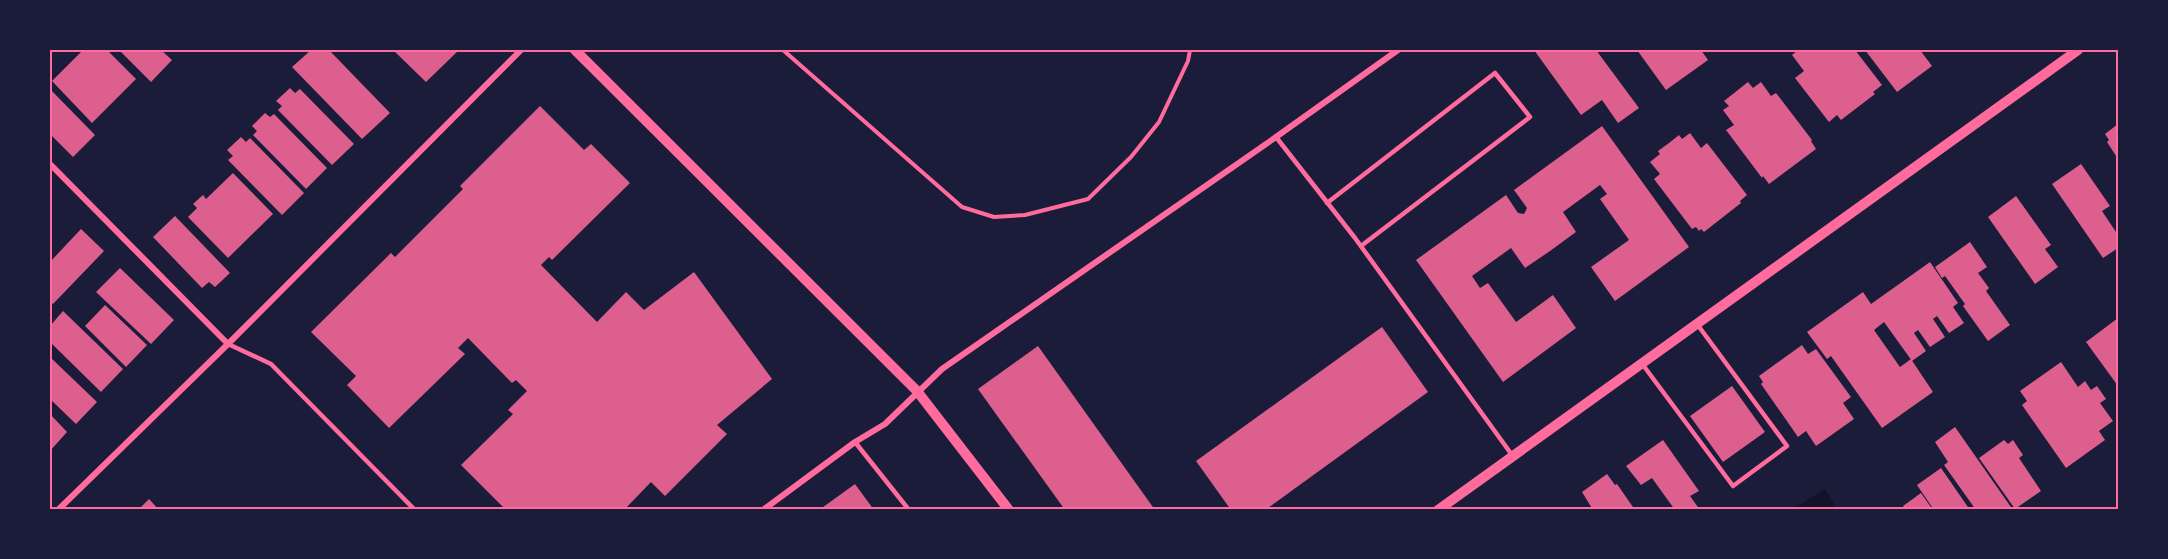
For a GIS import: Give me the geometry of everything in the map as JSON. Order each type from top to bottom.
[{"type":"street","points":[[58,510],[228,344],[521,50]]},
{"type":"street","points":[[574,50],[917,391],[1009,510]]},
{"type":"street","points":[[763,510],[855,442],[885,424],[942,369],[1398,50]]},
{"type":"street","points":[[1438,510],[2078,50]]},
{"type":"street","points":[[50,164],[228,344]]},
{"type":"lane","points":[[1327,203],[1494,73],[1523,108],[1530,117],[1361,246]]},
{"type":"lane","points":[[1276,137],[1361,246],[1512,455]]},
{"type":"lane","points":[[1641,363],[1733,486],[1787,446],[1696,323]]},
{"type":"lane","points":[[228,344],[271,364],[415,510]]},
{"type":"lane","points":[[855,442],[909,510]]},
{"type":"path","points":[[783,50],[962,207],[994,217],[1025,215],[1088,199],[1131,158],[1159,122],[1188,61],[1190,50]]},
{"type":"shaded area","points":[[1825,489],[1837,509],[1793,509]]},
{"type":"building","points":[[83,50],[107,50],[136,79],[92,123],[52,81]]},
{"type":"building","points":[[119,50],[161,50],[172,60],[151,82]]},
{"type":"building","points":[[311,50],[329,50],[390,113],[362,139],[292,67]]},
{"type":"building","points":[[393,50],[459,50],[426,82]]},
{"type":"building","points":[[1534,50],[1596,50],[1639,108],[1618,123],[1602,100],[1581,115]]},
{"type":"building","points":[[1637,50],[1701,50],[1708,60],[1666,90]]},
{"type":"building","points":[[1798,50],[1855,50],[1882,85],[1873,92],[1875,94],[1841,120],[1837,115],[1829,122],[1795,78],[1804,71],[1792,55]]},
{"type":"building","points":[[1865,50],[1920,50],[1932,66],[1897,92]]},
{"type":"building","points":[[1748,82],[1753,88],[1761,82],[1771,96],[1776,93],[1812,140],[1816,149],[1769,184],[1726,130],[1734,125],[1723,110],[1729,106],[1724,101]]},
{"type":"building","points":[[290,88],[295,93],[300,89],[354,144],[332,165],[278,110],[282,106],[276,101]]},
{"type":"building","points":[[50,89],[95,135],[73,157],[50,134]]},
{"type":"building","points":[[540,106],[584,150],[591,144],[630,183],[552,260],[549,257],[541,265],[597,322],[626,292],[644,310],[694,272],[772,379],[717,425],[727,434],[665,496],[651,482],[624,510],[506,510],[461,465],[513,414],[508,410],[527,391],[516,380],[512,383],[468,338],[458,348],[465,354],[389,428],[347,385],[356,376],[311,332],[391,253],[395,257],[463,189],[460,186]]},
{"type":"building","points":[[265,113],[270,117],[274,114],[327,168],[306,189],[253,135],[257,131],[252,126]]},
{"type":"building","points":[[2118,124],[2118,159],[2107,142],[2109,140],[2105,134]]},
{"type":"building","points":[[1602,126],[1689,247],[1615,301],[1591,267],[1629,240],[1600,199],[1607,194],[1600,185],[1563,212],[1576,232],[1550,251],[1525,268],[1511,248],[1472,276],[1480,288],[1488,283],[1516,322],[1553,295],[1576,328],[1503,382],[1416,260],[1506,195],[1518,213],[1524,214],[1527,208],[1514,190]]},
{"type":"building","points":[[1690,133],[1701,148],[1707,143],[1747,195],[1740,201],[1741,203],[1704,232],[1701,229],[1699,231],[1696,227],[1692,229],[1654,179],[1660,174],[1650,162],[1660,154],[1658,151],[1679,135],[1682,139]]},
{"type":"building","points":[[241,137],[246,142],[250,138],[304,193],[282,215],[228,160],[233,156],[227,150]]},
{"type":"building","points":[[2081,164],[2110,206],[2102,211],[2118,235],[2118,248],[2103,258],[2052,184]]},
{"type":"building","points":[[233,173],[273,214],[228,258],[188,217],[197,208],[193,204],[203,195],[206,199]]},
{"type":"building","points":[[2016,196],[2051,245],[2045,249],[2058,267],[2035,284],[1988,217]]},
{"type":"building","points":[[175,216],[230,273],[215,287],[209,282],[202,288],[153,237]]},
{"type":"building","points":[[81,229],[104,251],[53,304],[50,301],[50,262]]},
{"type":"building","points":[[1970,242],[1987,267],[1978,273],[1989,288],[1986,291],[2010,325],[1988,341],[1945,276],[1942,278],[1935,267]]},
{"type":"building","points":[[1930,262],[1958,303],[1953,307],[1964,323],[1949,333],[1937,316],[1933,319],[1945,337],[1930,347],[1918,330],[1914,333],[1926,351],[1912,361],[1933,392],[1882,428],[1831,356],[1827,359],[1807,332],[1863,292],[1871,304]],"holes":[[[1884,322],[1911,359],[1900,367],[1874,330]]]},
{"type":"building","points":[[120,268],[174,320],[151,344],[96,292]]},
{"type":"building","points":[[105,305],[147,345],[126,367],[85,326]]},
{"type":"building","points":[[63,311],[123,369],[101,392],[50,342],[50,326]]},
{"type":"building","points":[[2118,318],[2118,386],[2086,342]]},
{"type":"building","points":[[1382,327],[1428,392],[1265,510],[1231,510],[1196,461]]},
{"type":"building","points":[[1802,345],[1808,354],[1816,349],[1851,397],[1843,403],[1854,419],[1816,446],[1806,431],[1798,437],[1761,384],[1763,382],[1759,376]]},
{"type":"building","points":[[1038,346],[1155,510],[1065,510],[978,389]]},
{"type":"building","points":[[50,357],[97,402],[76,424],[50,399]]},
{"type":"building","points":[[2061,362],[2078,387],[2085,381],[2091,390],[2097,386],[2106,399],[2100,403],[2113,421],[2099,431],[2105,440],[2066,468],[2022,405],[2027,401],[2020,391]]},
{"type":"building","points":[[1732,386],[1765,432],[1723,462],[1690,416]]},
{"type":"building","points":[[50,414],[67,432],[50,451]]},
{"type":"building","points":[[1955,427],[2013,510],[1976,510],[1944,465],[1948,462],[1935,442]]},
{"type":"building","points":[[1663,440],[1699,491],[1690,496],[1700,510],[1675,510],[1652,478],[1641,485],[1626,466]]},
{"type":"building","points":[[2004,440],[2008,444],[2013,440],[2023,455],[2019,458],[2041,491],[2015,509],[1979,458]]},
{"type":"building","points":[[1941,468],[1970,510],[1934,510],[1917,485]]},
{"type":"building","points":[[1607,474],[1635,510],[1593,510],[1582,492]]},
{"type":"building","points":[[855,484],[874,510],[819,510]]},
{"type":"building","points":[[1921,493],[1933,510],[1906,510],[1903,506]]},
{"type":"building","points":[[149,499],[159,510],[138,510]]}]
